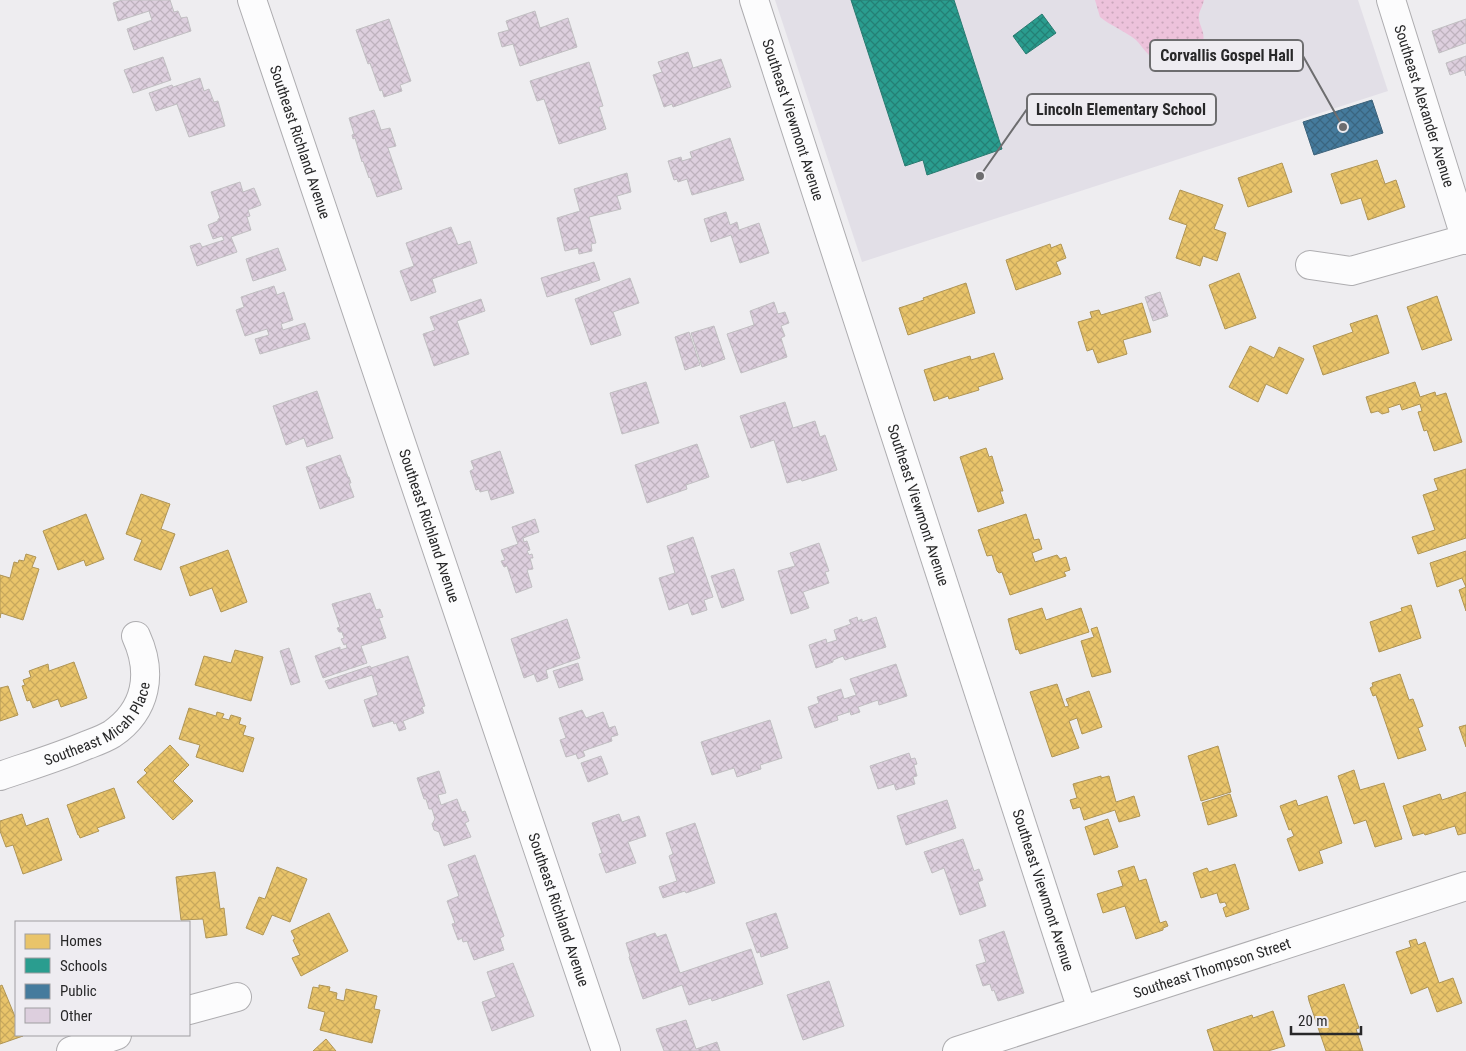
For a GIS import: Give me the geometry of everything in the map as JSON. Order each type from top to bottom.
[{"type":"street","name":"Southeast Richland Avenue","points":[[252,0],[606,1051]]},
{"type":"street","name":"Southeast Viewmont Avenue","points":[[754,0],[1082,1010]]},
{"type":"street","name":"Southeast Alexander Avenue","points":[[1391,0],[1466,239]]},
{"type":"street","points":[[1310,265],[1351,271],[1466,239]]},
{"type":"street","name":"Southeast Micah Place","points":[[0,776],[78,749],[110,735],[122,726],[137,706],[145,684],[145,665],[142,649],[136,636]]},
{"type":"street","name":"Southeast Thompson Street","points":[[957,1051],[1466,886]]},
{"type":"street","points":[[190,1010],[237,997]]},
{"type":"street","points":[[71,1051],[114,1036]]},
{"type":"shaded area","points":[[775,0],[1358,0],[1388,91],[862,262]]},
{"type":"shaded area","points":[[1095,0],[1204,0],[1199,12],[1203,41],[1196,50],[1184,58],[1170,62],[1158,61],[1148,54],[1136,40],[1100,17]]},
{"type":"building: Homes","points":[[1377,160],[1385,184],[1396,180],[1405,207],[1368,220],[1361,198],[1341,204],[1331,174]]},
{"type":"building: Homes","points":[[1282,163],[1292,192],[1248,207],[1238,178]]},
{"type":"building: Homes","points":[[1180,190],[1223,205],[1214,229],[1226,233],[1217,261],[1203,256],[1200,266],[1176,258],[1187,225],[1169,219]]},
{"type":"building: Homes","points":[[1050,244],[1051,248],[1061,244],[1066,258],[1056,262],[1061,274],[1016,290],[1006,260]]},
{"type":"building: Homes","points":[[1239,273],[1256,318],[1225,329],[1209,285]]},
{"type":"building: Homes","points":[[966,283],[975,313],[908,335],[899,308]]},
{"type":"building: Homes","points":[[1437,296],[1452,340],[1422,350],[1407,307]]},
{"type":"building: Homes","points":[[1142,303],[1151,332],[1123,340],[1127,354],[1098,363],[1093,349],[1087,351],[1078,322],[1092,318],[1090,312],[1099,310],[1101,315]]},
{"type":"building: Homes","points":[[1377,315],[1389,353],[1323,375],[1313,346],[1353,332],[1350,324]]},
{"type":"building: Homes","points":[[1250,346],[1274,358],[1279,347],[1304,359],[1287,394],[1266,384],[1258,402],[1229,387]]},
{"type":"building: Homes","points":[[994,353],[1003,379],[978,387],[979,390],[949,399],[948,396],[934,401],[924,370],[970,356],[971,360]]},
{"type":"building: Homes","points":[[1415,382],[1420,397],[1435,392],[1436,396],[1446,393],[1462,442],[1434,451],[1427,430],[1424,431],[1418,412],[1422,411],[1420,404],[1402,410],[1400,404],[1388,408],[1389,412],[1382,414],[1378,411],[1371,413],[1366,397]]},
{"type":"building: Homes","points":[[986,448],[989,457],[992,456],[1003,491],[1000,491],[1004,503],[978,512],[960,457]]},
{"type":"building: Homes","points":[[1466,469],[1466,538],[1418,554],[1412,537],[1435,530],[1423,495],[1438,490],[1434,479]]},
{"type":"building: Homes","points":[[141,494],[170,504],[161,529],[175,534],[161,570],[134,560],[142,540],[126,534]]},
{"type":"building: Homes","points":[[86,514],[104,559],[86,566],[84,560],[58,570],[43,531]]},
{"type":"building: Homes","points":[[1026,514],[1034,540],[1039,539],[1042,549],[1032,553],[1035,562],[1057,555],[1060,559],[1066,557],[1070,570],[1064,572],[1066,576],[1010,595],[1002,572],[999,573],[997,571],[992,555],[987,556],[978,530]]},
{"type":"building: Homes","points":[[228,550],[247,602],[221,612],[212,588],[190,596],[180,567]]},
{"type":"building: Homes","points":[[1466,551],[1466,587],[1462,578],[1437,587],[1430,563]]},
{"type":"building: Homes","points":[[26,554],[36,557],[32,567],[39,569],[23,620],[1,613],[0,618],[0,575],[10,578],[14,562],[24,561]]},
{"type":"building: Homes","points":[[1466,587],[1466,611],[1459,590]]},
{"type":"building: Homes","points":[[1411,605],[1421,638],[1379,652],[1370,622],[1402,611],[1401,608]]},
{"type":"building: Homes","points":[[1042,608],[1046,620],[1081,608],[1089,632],[1020,654],[1018,649],[1016,650],[1008,619]]},
{"type":"building: Homes","points":[[1097,627],[1111,672],[1092,677],[1081,641],[1094,637],[1091,629]]},
{"type":"building: Homes","points":[[235,650],[263,657],[251,701],[195,685],[204,656],[231,663]]},
{"type":"building: Homes","points":[[74,662],[87,698],[61,707],[58,699],[33,708],[30,700],[27,701],[22,686],[25,685],[23,680],[31,677],[29,671],[48,664],[49,671]]},
{"type":"building: Homes","points":[[1400,674],[1409,700],[1413,699],[1423,726],[1418,728],[1426,750],[1398,759],[1376,695],[1373,696],[1370,688],[1373,686],[1372,683]]},
{"type":"building: Homes","points":[[1057,684],[1065,707],[1069,706],[1066,699],[1089,691],[1102,727],[1082,734],[1077,718],[1069,721],[1079,748],[1052,757],[1030,692]]},
{"type":"building: Homes","points":[[8,686],[18,715],[0,721],[0,688]]},
{"type":"building: Homes","points":[[189,708],[216,716],[217,712],[224,714],[222,718],[229,720],[231,715],[241,718],[239,724],[246,726],[243,735],[254,738],[243,772],[196,757],[200,745],[179,739]]},
{"type":"building: Homes","points":[[1466,725],[1466,747],[1459,727]]},
{"type":"building: Homes","points":[[170,745],[189,765],[173,781],[193,801],[173,820],[137,782],[147,773],[144,770]]},
{"type":"building: Homes","points":[[1218,746],[1231,792],[1201,801],[1188,756]]},
{"type":"building: Homes","points":[[1354,770],[1360,790],[1384,783],[1402,839],[1375,847],[1366,820],[1354,824],[1338,776]]},
{"type":"building: Homes","points":[[1101,776],[1101,778],[1109,776],[1116,802],[1134,796],[1140,816],[1119,822],[1115,810],[1084,820],[1080,807],[1073,809],[1070,800],[1077,798],[1073,784]]},
{"type":"building: Homes","points":[[114,788],[125,818],[97,828],[99,831],[80,838],[67,805]]},
{"type":"building: Homes","points":[[1466,792],[1466,833],[1458,835],[1455,826],[1425,835],[1424,833],[1413,836],[1403,806],[1440,794],[1442,800]]},
{"type":"building: Homes","points":[[1230,794],[1237,816],[1208,825],[1202,803]]},
{"type":"building: Homes","points":[[1327,796],[1342,843],[1319,851],[1323,863],[1299,871],[1287,839],[1294,836],[1291,829],[1289,830],[1280,806],[1296,800],[1298,806]]},
{"type":"building: Homes","points":[[22,814],[26,826],[48,818],[62,860],[23,874],[13,845],[6,847],[0,831],[0,821]]},
{"type":"building: Homes","points":[[1108,819],[1118,847],[1094,855],[1085,827]]},
{"type":"building: Homes","points":[[1235,864],[1249,909],[1226,917],[1223,908],[1227,906],[1225,902],[1220,903],[1217,893],[1201,898],[1193,873],[1207,868],[1209,872]]},
{"type":"building: Homes","points":[[1134,866],[1139,881],[1146,879],[1160,923],[1166,921],[1168,926],[1163,928],[1163,930],[1136,939],[1125,906],[1103,913],[1097,894],[1123,886],[1118,871]]},
{"type":"building: Homes","points":[[277,867],[307,879],[290,922],[272,915],[263,935],[246,928],[259,897],[265,899]]},
{"type":"building: Homes","points":[[215,872],[220,909],[224,908],[227,935],[206,938],[203,919],[181,920],[176,877]]},
{"type":"building: Homes","points":[[329,913],[348,951],[301,976],[292,958],[300,955],[291,931]]},
{"type":"building: Homes","points":[[1416,939],[1418,945],[1425,942],[1439,983],[1453,978],[1462,1003],[1437,1012],[1428,987],[1411,994],[1396,952],[1411,947],[1409,941]]},
{"type":"building: Homes","points":[[1344,984],[1359,1028],[1356,1029],[1363,1051],[1326,1051],[1309,1001],[1308,996]]},
{"type":"building: Homes","points":[[2,985],[15,1017],[15,1036],[23,1036],[0,1044],[0,986]]},
{"type":"building: Homes","points":[[319,985],[330,987],[329,991],[337,993],[336,999],[344,1001],[346,989],[377,996],[374,1009],[380,1010],[372,1043],[320,1030],[325,1012],[308,1008],[313,987],[319,988]]},
{"type":"building: Homes","points":[[1273,1011],[1285,1046],[1268,1051],[1214,1051],[1207,1030],[1252,1015],[1253,1018]]},
{"type":"building: Homes","points":[[326,1039],[336,1051],[313,1051]]},
{"type":"building: Schools","points":[[851,0],[954,0],[1002,149],[927,175],[923,160],[905,166]]},
{"type":"building: Schools","points":[[1042,14],[1056,33],[1026,54],[1013,36]]},
{"type":"building: Public","points":[[1372,100],[1383,133],[1314,155],[1303,122]]},
{"type":"building: Other","points":[[122,0],[170,0],[174,12],[178,11],[181,18],[187,17],[191,31],[134,50],[127,29],[152,20],[149,11],[118,21],[113,3]]},
{"type":"building: Other","points":[[535,11],[540,28],[568,18],[577,47],[520,66],[513,44],[502,47],[498,33],[509,30],[506,21]]},
{"type":"building: Other","points":[[389,19],[411,81],[400,85],[402,91],[384,97],[370,63],[368,64],[356,30]]},
{"type":"building: Other","points":[[1466,19],[1466,43],[1439,53],[1432,31]]},
{"type":"building: Other","points":[[688,52],[693,68],[721,59],[731,87],[673,107],[672,104],[664,107],[653,75],[662,72],[658,62]]},
{"type":"building: Other","points":[[1466,56],[1466,76],[1464,70],[1450,75],[1446,63]]},
{"type":"building: Other","points":[[163,57],[171,80],[133,93],[124,70]]},
{"type":"building: Other","points":[[589,62],[603,106],[599,107],[606,129],[559,144],[544,99],[537,101],[530,81]]},
{"type":"building: Other","points":[[200,78],[204,91],[209,89],[214,102],[218,101],[225,126],[189,137],[177,104],[156,111],[149,93]]},
{"type":"building: Other","points":[[374,110],[381,130],[390,128],[396,146],[388,148],[402,189],[377,197],[362,162],[355,138],[353,139],[352,135],[354,134],[349,118]]},
{"type":"building: Other","points":[[730,138],[744,180],[692,195],[687,179],[678,182],[677,179],[674,180],[668,161],[681,157],[682,161],[692,158],[690,152]]},
{"type":"building: Other","points":[[627,173],[631,192],[617,196],[621,209],[589,217],[596,243],[591,244],[592,251],[579,254],[578,248],[565,251],[557,218],[580,211],[574,189]]},
{"type":"building: Other","points":[[240,182],[243,192],[254,188],[261,205],[248,210],[250,216],[247,217],[251,230],[231,237],[237,252],[197,266],[190,246],[200,243],[202,247],[224,240],[222,236],[213,239],[208,225],[218,221],[220,218],[211,192]]},
{"type":"building: Other","points":[[726,212],[730,225],[737,222],[739,230],[759,223],[769,253],[740,263],[731,235],[711,242],[704,219]]},
{"type":"building: Other","points":[[451,227],[458,245],[470,241],[477,263],[432,279],[436,292],[411,301],[400,271],[414,266],[406,243]]},
{"type":"building: Other","points":[[278,248],[286,270],[253,281],[246,259]]},
{"type":"building: Other","points":[[594,262],[600,280],[547,297],[541,278]]},
{"type":"building: Other","points":[[630,278],[639,303],[613,312],[621,335],[591,345],[575,299]]},
{"type":"building: Other","points":[[274,286],[277,295],[284,292],[293,320],[281,324],[283,330],[305,323],[310,339],[260,354],[255,339],[269,335],[267,329],[245,336],[236,310],[244,307],[241,297]]},
{"type":"building: Other","points":[[1160,292],[1168,316],[1153,321],[1145,297]]},
{"type":"building: Other","points":[[481,299],[485,311],[457,321],[469,354],[434,366],[423,334],[435,330],[430,317]]},
{"type":"building: Other","points":[[774,302],[778,314],[785,312],[789,323],[781,326],[785,336],[781,338],[787,357],[741,373],[727,334],[754,325],[750,311]]},
{"type":"building: Other","points":[[714,326],[725,359],[702,367],[691,333]]},
{"type":"building: Other","points":[[689,332],[700,365],[685,370],[675,337]]},
{"type":"building: Other","points":[[646,382],[659,423],[622,434],[610,393]]},
{"type":"building: Other","points":[[317,391],[333,438],[307,447],[304,438],[286,445],[273,406]]},
{"type":"building: Other","points":[[785,402],[793,428],[815,421],[820,437],[825,435],[837,470],[802,481],[801,479],[787,483],[774,440],[751,448],[740,416]]},
{"type":"building: Other","points":[[697,444],[709,477],[686,485],[687,489],[647,503],[635,465]]},
{"type":"building: Other","points":[[500,451],[514,493],[491,500],[488,490],[480,492],[479,489],[476,490],[470,471],[474,469],[471,461]]},
{"type":"building: Other","points":[[340,455],[351,483],[349,483],[354,497],[320,509],[306,467]]},
{"type":"building: Other","points":[[535,519],[539,532],[523,538],[524,542],[527,541],[530,550],[527,551],[529,555],[532,554],[533,558],[530,558],[533,569],[527,570],[532,587],[516,593],[507,566],[504,567],[501,561],[505,560],[501,550],[518,544],[512,527]]},
{"type":"building: Other","points":[[693,537],[713,597],[704,600],[707,610],[692,615],[688,603],[669,610],[659,578],[675,573],[667,546]]},
{"type":"building: Other","points":[[819,543],[829,571],[825,572],[829,583],[803,592],[809,608],[791,614],[778,571],[795,566],[790,553]]},
{"type":"building: Other","points":[[734,569],[744,600],[722,608],[711,576]]},
{"type":"building: Other","points":[[370,593],[376,610],[380,609],[383,617],[379,618],[386,638],[361,646],[367,663],[323,678],[315,656],[340,647],[340,650],[347,648],[341,639],[344,638],[342,632],[339,632],[337,628],[340,627],[332,604]]},
{"type":"building: Other","points":[[857,617],[858,621],[862,619],[862,622],[876,617],[886,647],[845,660],[843,656],[816,668],[809,645],[826,639],[827,643],[837,640],[834,630],[851,624],[849,620]]},
{"type":"building: Other","points":[[567,619],[580,658],[546,670],[548,678],[537,682],[534,674],[524,678],[511,639]]},
{"type":"building: Other","points":[[289,648],[300,682],[291,685],[280,651]]},
{"type":"building: Other","points":[[408,656],[425,706],[422,707],[424,713],[403,721],[406,729],[399,731],[396,723],[394,724],[393,721],[373,727],[364,700],[378,695],[372,675],[329,689],[325,681],[370,666],[371,668]]},
{"type":"building: Other","points":[[578,663],[583,680],[559,688],[553,671]]},
{"type":"building: Other","points":[[896,664],[907,696],[879,705],[878,700],[858,707],[860,712],[851,715],[849,709],[849,712],[837,716],[838,720],[815,728],[808,707],[819,703],[817,697],[841,689],[844,699],[856,695],[850,679]]},
{"type":"building: Other","points":[[582,710],[586,718],[603,712],[609,728],[615,726],[618,735],[611,737],[612,741],[583,751],[585,756],[578,759],[576,754],[566,757],[560,740],[566,738],[559,718]]},
{"type":"building: Other","points":[[770,720],[782,758],[760,765],[761,769],[737,777],[734,768],[712,775],[701,742]]},
{"type":"building: Other","points":[[909,753],[911,759],[915,758],[917,764],[914,765],[917,776],[913,777],[915,784],[896,790],[894,784],[878,789],[870,766]]},
{"type":"building: Other","points":[[601,756],[608,774],[588,782],[581,763]]},
{"type":"building: Other","points":[[439,771],[446,793],[438,795],[441,805],[457,799],[462,812],[465,811],[469,821],[465,823],[471,837],[444,846],[439,832],[434,830],[432,824],[435,819],[432,809],[429,809],[426,799],[424,799],[417,778]]},
{"type":"building: Other","points":[[947,800],[956,828],[906,845],[897,816]]},
{"type":"building: Other","points":[[619,814],[622,822],[639,816],[646,836],[628,842],[636,863],[606,873],[599,854],[602,853],[592,823]]},
{"type":"building: Other","points":[[695,823],[715,883],[686,893],[685,891],[663,898],[659,887],[677,881],[669,856],[673,854],[666,833]]},
{"type":"building: Other","points":[[963,839],[974,871],[979,869],[983,880],[978,882],[986,906],[960,915],[944,868],[932,873],[924,852]]},
{"type":"building: Other","points":[[475,855],[504,936],[500,938],[504,950],[474,960],[467,941],[463,942],[462,938],[458,940],[452,924],[455,923],[447,901],[459,896],[448,865]]},
{"type":"building: Other","points":[[776,913],[788,948],[761,957],[760,952],[757,953],[746,923]]},
{"type":"building: Other","points":[[1004,931],[1024,993],[998,1001],[990,984],[983,986],[976,965],[986,962],[979,940]]},
{"type":"building: Other","points":[[655,933],[657,937],[666,934],[680,973],[751,949],[763,984],[712,1001],[711,998],[689,1005],[682,985],[643,999],[626,943]]},
{"type":"building: Other","points":[[513,963],[534,1016],[492,1031],[482,1002],[496,997],[487,972]]},
{"type":"building: Other","points":[[829,981],[844,1026],[803,1040],[787,995]]},
{"type":"building: Other","points":[[686,1020],[696,1049],[717,1042],[720,1051],[664,1051],[656,1029]]},
{"type":"place","name":"Corvallis Gospel Hall","points":[[1343,127]]},
{"type":"place","name":"Lincoln Elementary School","points":[[980,176]]}]
